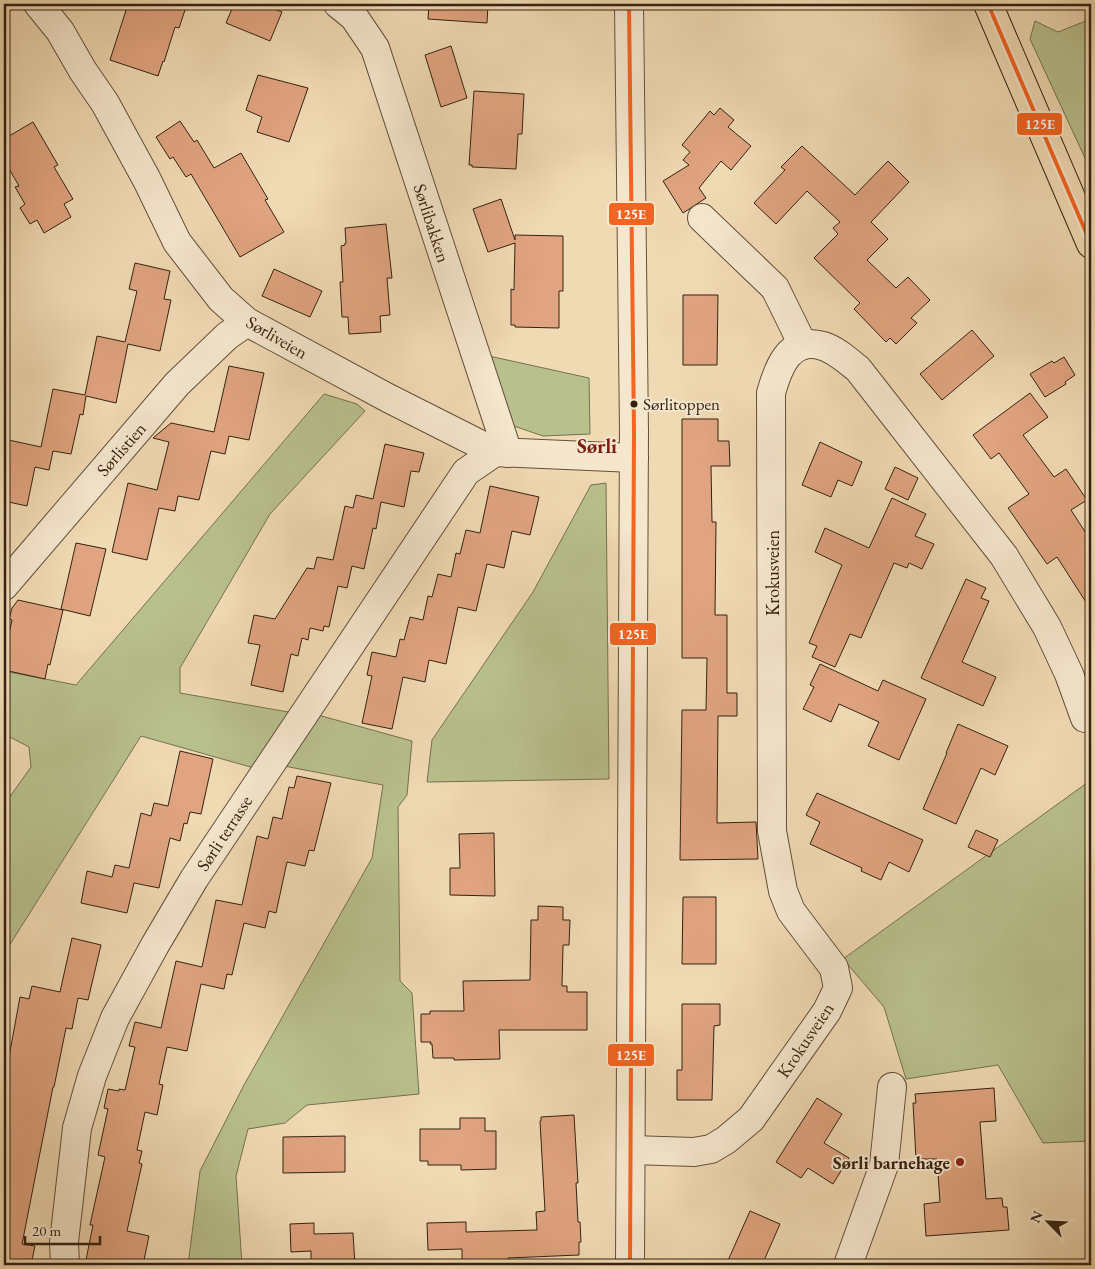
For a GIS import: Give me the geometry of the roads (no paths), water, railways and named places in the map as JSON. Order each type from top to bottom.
[{"type":"main road","points":[[988,4],[1091,244]]},
{"type":"street","name":"Sørliveien","points":[[38,4],[60,31],[105,102],[147,180],[177,242],[221,300],[246,322],[388,398],[502,453],[634,458]]},
{"type":"street","name":"Sørlibakken","points":[[338,4],[354,17],[374,48],[502,453]]},
{"type":"street","points":[[629,4],[634,458],[630,1265]]},
{"type":"street","points":[[702,218],[776,288],[803,345],[823,346],[841,356],[858,369],[1004,556],[1047,627],[1069,674],[1085,718]]},
{"type":"street","name":"Sørlistien","points":[[4,586],[177,384],[227,336],[246,322]]},
{"type":"street","name":"Krokusveien","points":[[631,1150],[694,1152],[711,1150],[726,1140],[751,1118],[827,1011],[838,988],[834,968],[791,911],[783,891],[772,831],[771,393],[776,374],[786,355],[803,345]]},
{"type":"street","name":"Sørli terrasse","points":[[65,1265],[64,1242],[77,1128],[92,1076],[114,1018],[194,879],[466,472],[502,453]]},
{"type":"street","points":[[848,1265],[884,1166],[892,1087]]},
{"type":"place","name":"Sørlitoppen","points":[[634,404]]},
{"type":"place","name":"Sørli barnehage","points":[[960,1162]]},
{"type":"district","name":"Sørli","points":[[597,446]]}]
